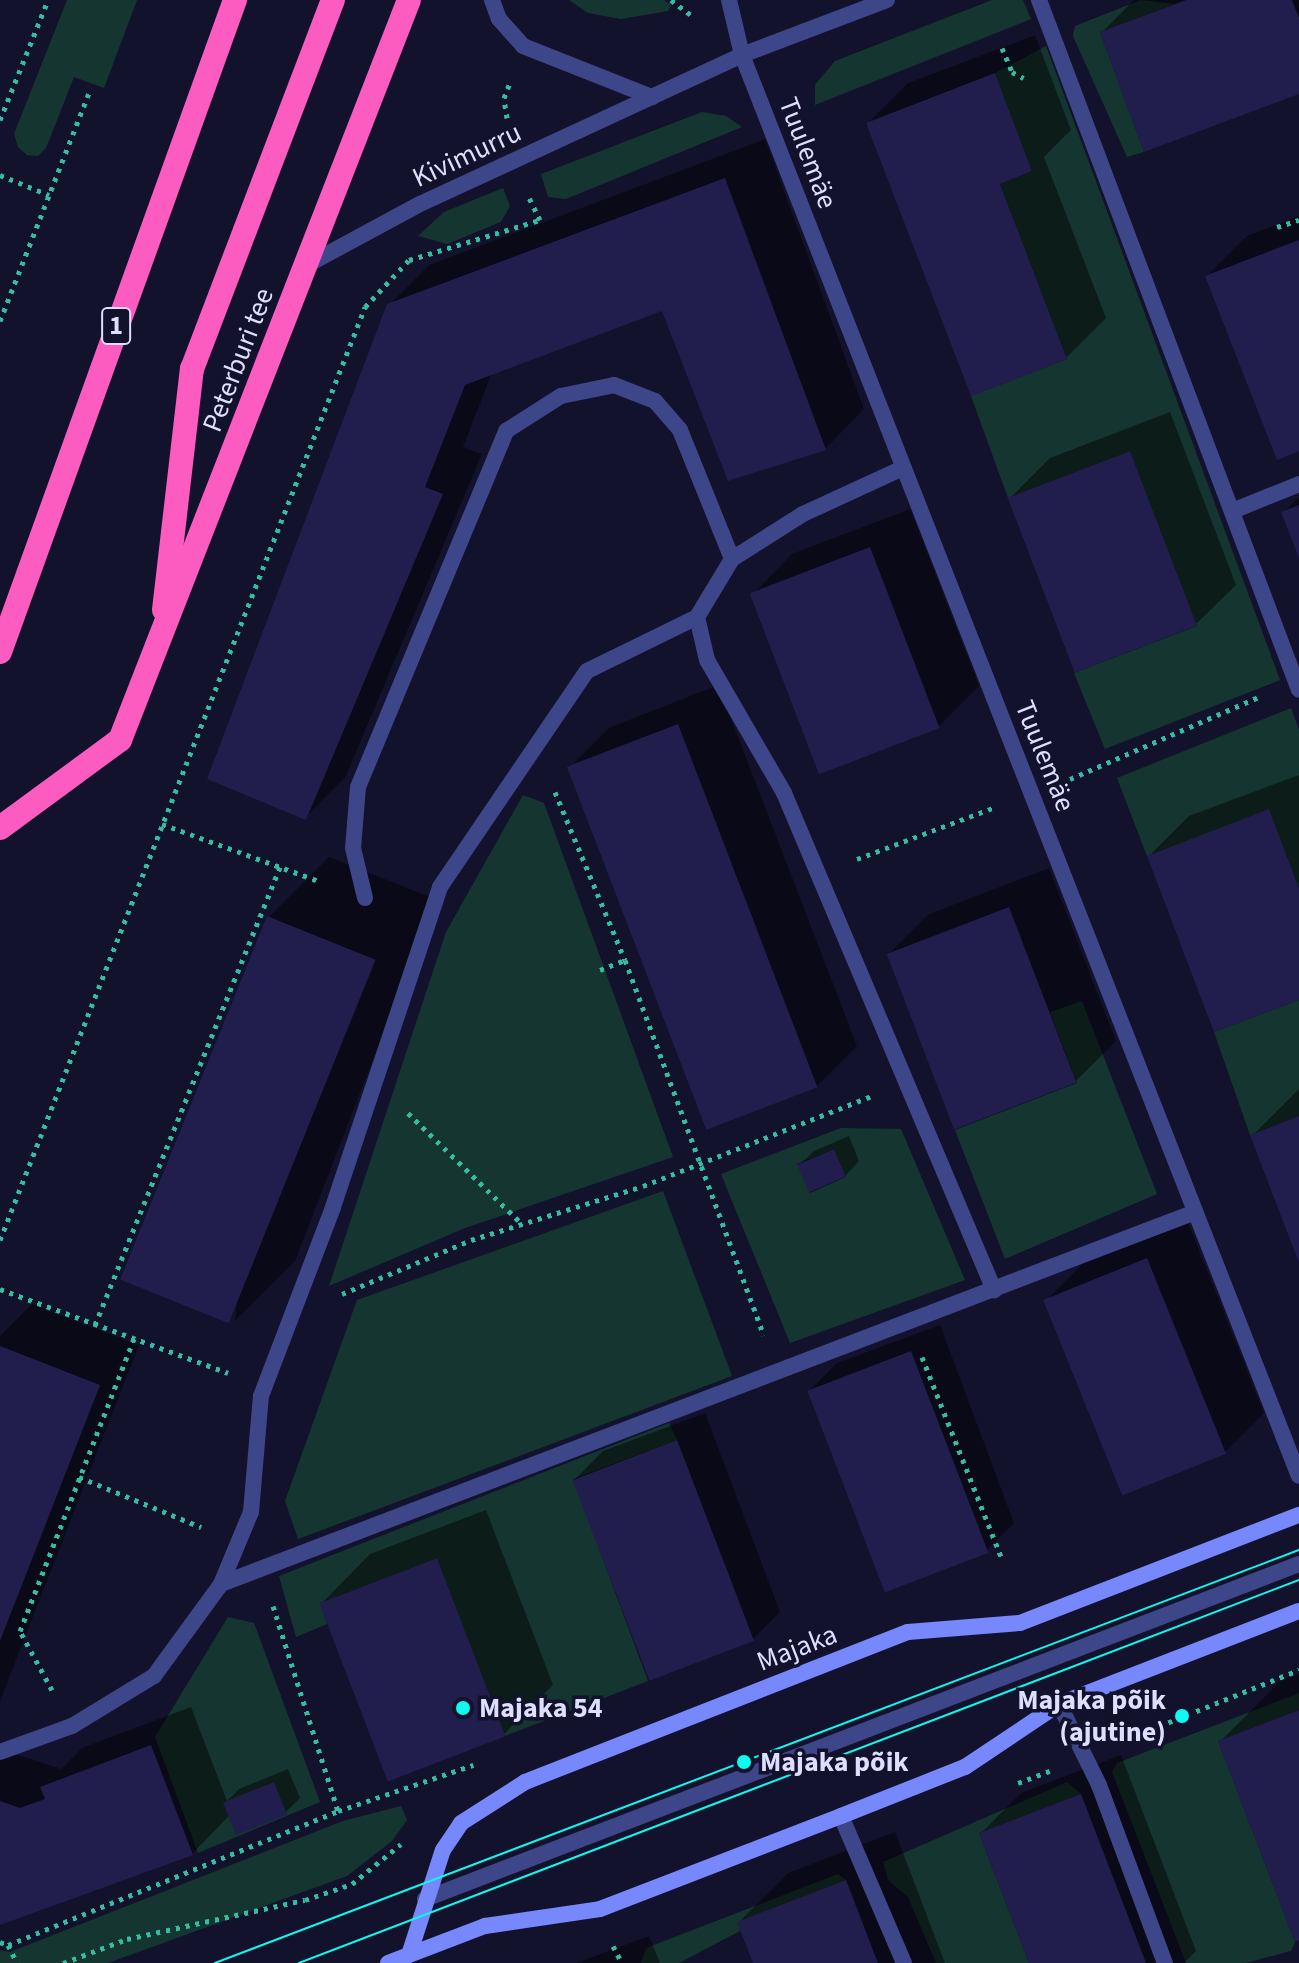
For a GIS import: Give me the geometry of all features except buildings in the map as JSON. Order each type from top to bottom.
[{"type":"highway","name":"1","points":[[0,652],[235,0]]},
{"type":"highway","points":[[160,644],[192,369],[333,0]]},
{"type":"highway","name":"Peterburi tee","points":[[0,828],[120,740],[409,0]]},
{"type":"street","points":[[492,0],[499,19],[523,46],[652,97]]},
{"type":"street","name":"Tuulemäe","points":[[729,0],[742,55],[1299,1476]]},
{"type":"street","name":"Kivimurru","points":[[307,265],[420,204],[742,55],[887,0]]},
{"type":"street","points":[[1039,0],[1235,510],[1297,685]]},
{"type":"street","points":[[365,898],[353,848],[358,787],[506,431],[561,396],[614,385],[655,401],[680,430],[732,559]]},
{"type":"street","points":[[0,1752],[72,1726],[154,1676],[221,1584],[251,1512],[264,1387],[375,1082],[440,887],[535,743],[587,671],[697,617],[732,559],[803,514],[903,468]]},
{"type":"street","points":[[1235,510],[1299,484]]},
{"type":"street","points":[[697,617],[707,660],[784,793],[994,1290]]},
{"type":"street","points":[[221,1584],[1195,1212]]},
{"type":"street","name":"Majaka","points":[[411,1959],[425,1899],[443,1850],[461,1823],[525,1782],[908,1632],[1020,1623],[1299,1515]]},
{"type":"street","points":[[425,1899],[1299,1564]]},
{"type":"street","points":[[388,1963],[411,1959],[485,1926],[600,1909],[841,1816],[965,1767],[1059,1704],[1299,1611]]},
{"type":"street","points":[[1059,1704],[1099,1785],[1165,1963]]},
{"type":"street","points":[[841,1816],[904,1963]]},
{"type":"path","points":[[0,120],[48,0]]},
{"type":"path","points":[[0,1240],[365,307],[409,260],[540,220],[513,163],[504,98],[523,46]]},
{"type":"path","points":[[0,319],[91,88]]},
{"type":"path","points":[[0,175],[49,195]]},
{"type":"path","points":[[1277,227],[1299,220]]},
{"type":"path","points":[[818,873],[1032,793],[1297,685]]},
{"type":"path","points":[[535,743],[625,960],[697,1165],[778,1372]]},
{"type":"path","points":[[162,824],[365,898]]},
{"type":"path","points":[[95,1325],[280,867]]},
{"type":"path","points":[[600,970],[625,960]]},
{"type":"path","points":[[375,1082],[522,1224]]},
{"type":"path","points":[[292,1315],[471,1240],[697,1165],[906,1083]]},
{"type":"path","points":[[0,1289],[95,1325],[135,1336],[264,1387]]},
{"type":"path","points":[[909,1323],[1001,1557]]},
{"type":"path","points":[[72,1726],[20,1631],[135,1336]]},
{"type":"path","points":[[79,1477],[239,1542]]},
{"type":"path","points":[[261,1570],[338,1811]]},
{"type":"path","points":[[0,1942],[8,1945],[338,1811],[481,1762]]},
{"type":"path","points":[[470,1778],[483,1771]]},
{"type":"path","points":[[63,1963],[127,1939],[305,1900],[352,1884],[407,1839]]},
{"type":"path","points":[[611,1943],[622,1963]]},
{"type":"path","points":[[8,1945],[17,1963]]},
{"type":"green space","points":[[67,0],[137,0],[104,88],[74,77],[46,148],[38,156],[27,155],[18,147],[14,134]]},
{"type":"green space","points":[[569,0],[664,0],[671,5],[668,11],[621,19],[588,13]]},
{"type":"green space","points":[[992,0],[1023,0],[1031,19],[815,105],[815,85],[835,61]]},
{"type":"green space","points":[[1141,0],[1175,4],[1100,32],[1144,152],[1127,157],[1073,36],[1075,26]]},
{"type":"green space","points":[[1046,46],[1280,680],[1105,749],[1074,673],[1197,626],[1130,451],[1008,498],[971,396],[1067,359],[1000,184],[1032,171],[995,73]]},
{"type":"green space","points":[[702,112],[726,116],[742,127],[566,199],[548,197],[541,174]]},
{"type":"green space","points":[[503,188],[510,206],[501,222],[447,244],[418,236],[444,212]]},
{"type":"green space","points":[[1291,708],[1299,730],[1299,888],[1269,810],[1147,856],[1117,778]]},
{"type":"green space","points":[[523,795],[544,803],[673,1157],[465,1228],[329,1286],[446,932]]},
{"type":"green space","points":[[1299,1000],[1299,1116],[1250,1135],[1214,1032]]},
{"type":"green space","points":[[1082,1001],[1157,1194],[1005,1259],[955,1130],[1077,1083],[1050,1012]]},
{"type":"green space","points":[[841,1128],[901,1129],[965,1280],[790,1343],[721,1174]],"holes":[[[834,1149],[846,1177],[810,1193],[797,1164]]]},
{"type":"green space","points":[[663,1191],[732,1376],[298,1539],[285,1501],[357,1300]]},
{"type":"green space","points":[[669,1423],[677,1440],[573,1479],[648,1681],[505,1736],[437,1558],[320,1603],[327,1624],[296,1637],[279,1576]]},
{"type":"green space","points":[[228,1617],[254,1623],[320,1802],[198,1853],[155,1737]]},
{"type":"green space","points":[[1299,1693],[1299,1710],[1218,1741],[1295,1942],[1291,1951],[1245,1963],[1186,1963],[1112,1772],[1117,1763]]},
{"type":"green space","points":[[1067,1782],[1081,1794],[979,1833],[1029,1963],[936,1963],[908,1897],[888,1880],[883,1862]]},
{"type":"green space","points":[[401,1806],[407,1820],[392,1841],[347,1876],[108,1963],[0,1963],[0,1950],[10,1952],[343,1821]]},
{"type":"green space","points":[[838,1874],[846,1880],[738,1922],[740,1931],[679,1963],[641,1963],[646,1948]]},
{"type":"tram line","points":[[215,1963],[1299,1550]]},
{"type":"tram line","points":[[299,1963],[1299,1580]]},
{"type":"place","name":"Majaka 54","points":[[463,1708]]},
{"type":"place","name":"Majaka põik (ajutine)","points":[[1182,1716]]},
{"type":"place","name":"Majaka põik","points":[[744,1762]]}]
